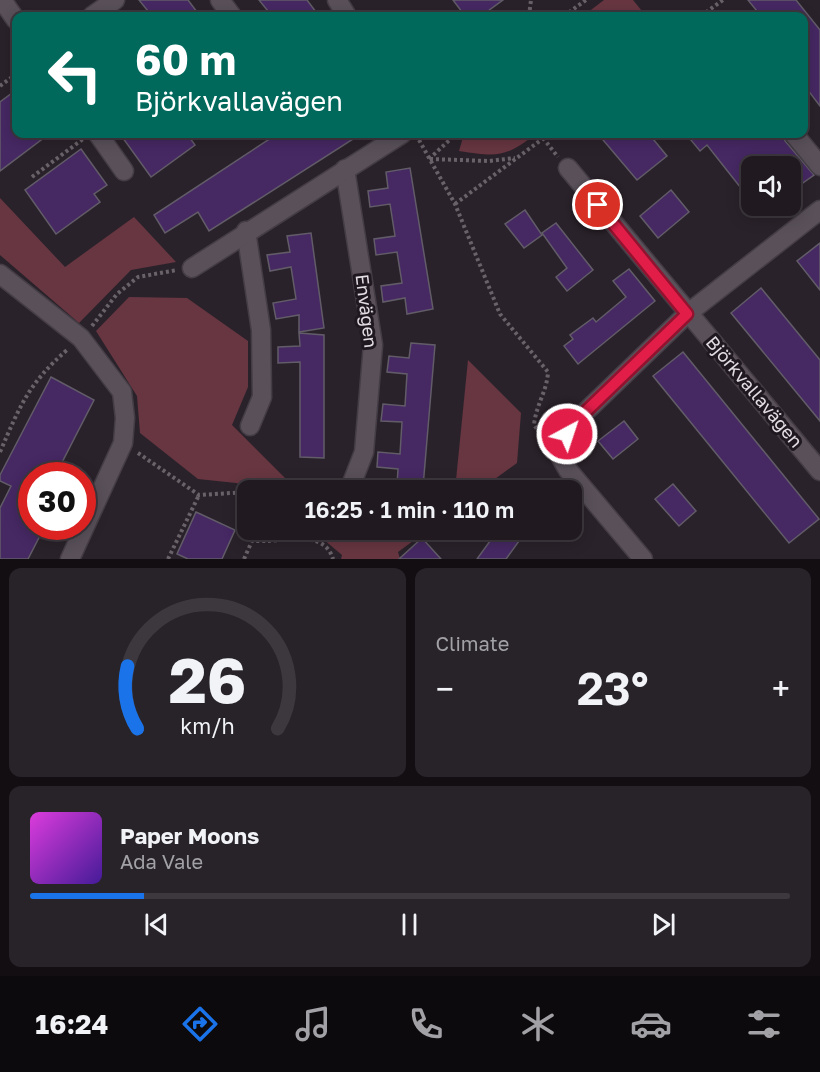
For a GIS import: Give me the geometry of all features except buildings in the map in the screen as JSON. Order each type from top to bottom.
[{"type":"street","points":[[2,0],[12,14]]},
{"type":"street","points":[[98,12],[115,0]]},
{"type":"street","points":[[101,138],[124,171]]},
{"type":"street","points":[[192,268],[246,231],[395,138]]},
{"type":"street","points":[[797,138],[820,166]]},
{"type":"street","name":"Björkvallavägen","points":[[568,168],[687,314],[820,471]]},
{"type":"street","name":"Envägen","points":[[345,169],[373,345],[364,452],[353,480]]},
{"type":"street","points":[[643,559],[568,470],[556,449],[578,419],[687,314],[820,210]]},
{"type":"street","points":[[246,231],[261,330],[262,397],[250,426]]},
{"type":"street","points":[[0,274],[81,338],[122,392],[125,418],[123,443],[70,559]]},
{"type":"path","points":[[570,12],[586,0]]},
{"type":"path","points":[[710,12],[723,0]]},
{"type":"path","points":[[32,177],[86,138]]},
{"type":"path","points":[[419,138],[455,204],[500,314],[548,372],[547,386],[536,408],[534,424],[542,437],[556,449]]},
{"type":"path","points":[[429,159],[452,138]]},
{"type":"path","points":[[455,204],[543,138],[550,148]]},
{"type":"path","points":[[429,159],[489,161],[517,158]]},
{"type":"path","points":[[0,452],[22,400],[42,372],[81,338],[117,294],[138,277],[192,268]]},
{"type":"path","points":[[123,443],[200,495],[237,493]]},
{"type":"path","points":[[168,559],[200,495]]},
{"type":"path","points":[[244,559],[252,541],[292,540]]},
{"type":"path","points":[[314,540],[331,552],[333,559]]},
{"type":"shaded area","points":[[604,0],[633,0],[643,12],[588,12]]},
{"type":"shaded area","points":[[463,138],[530,138],[516,148],[500,154],[459,151]]},
{"type":"shaded area","points":[[0,198],[65,267],[134,217],[176,262],[131,270],[79,323],[0,255]]},
{"type":"shaded area","points":[[129,297],[187,298],[248,341],[248,387],[232,425],[287,480],[237,480],[237,483],[198,479],[140,433],[137,396],[96,331]]},
{"type":"shaded area","points":[[468,360],[521,413],[517,463],[494,480],[456,480]]},
{"type":"shaded area","points":[[324,540],[414,540],[398,552],[400,559],[341,559],[342,555]]},
{"type":"route","points":[[567,434],[578,419],[687,314],[598,205]]}]
